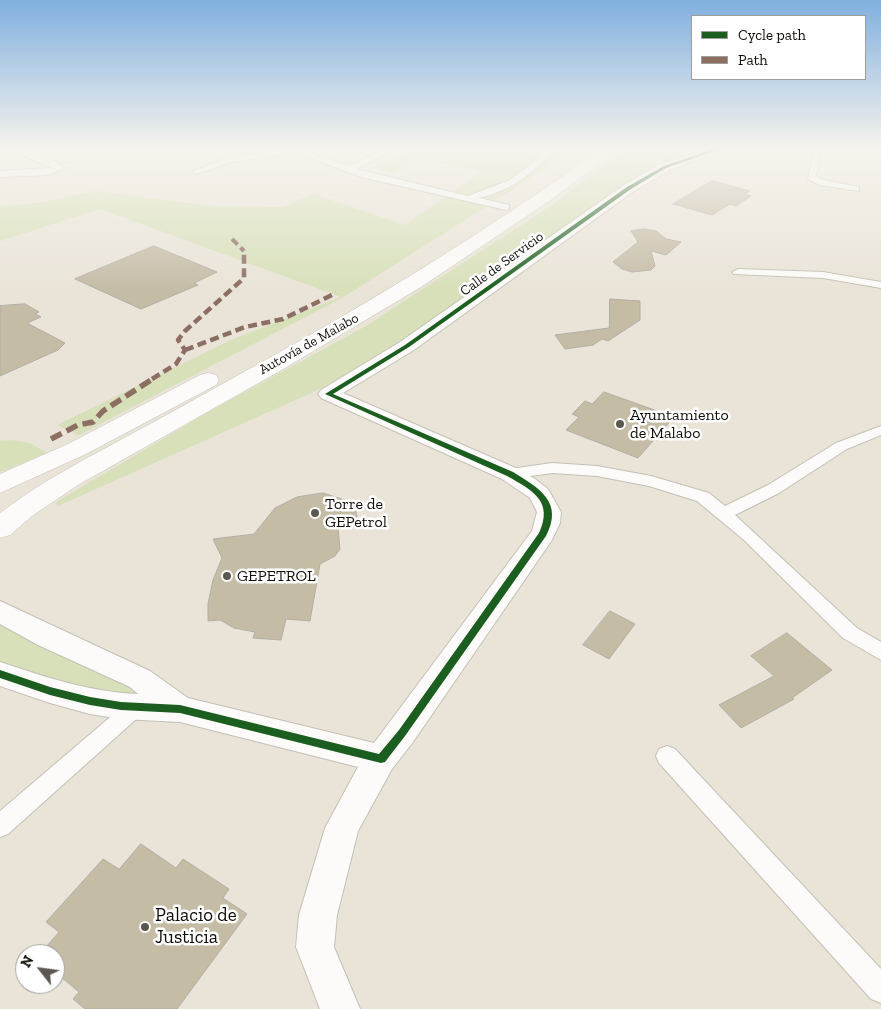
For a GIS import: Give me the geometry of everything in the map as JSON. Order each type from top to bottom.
[{"type":"highway","name":"Autovía de Malabo","points":[[0,484],[77,449],[268,348],[385,283],[525,196]]},
{"type":"highway","name":"Autovía de Malabo","points":[[0,528],[22,510],[69,479],[406,288],[547,196]]},
{"type":"street","points":[[459,196],[506,207]]},
{"type":"street","points":[[468,198],[476,196]]},
{"type":"street","name":"Calle de Servicio","points":[[510,474],[328,394],[407,346],[618,196]]},
{"type":"street","points":[[738,272],[823,275],[881,285]]},
{"type":"street","points":[[725,513],[777,487],[845,444],[864,434],[881,430]]},
{"type":"street","points":[[510,474],[552,468],[597,471],[681,489],[703,497],[725,513],[850,633],[881,652]]},
{"type":"street","points":[[340,1009],[322,969],[315,947],[318,915],[342,828],[360,793],[381,759],[402,733],[543,534],[548,523],[549,512],[545,502],[540,494],[510,474]]},
{"type":"street","points":[[0,612],[48,637],[140,679],[180,709]]},
{"type":"street","points":[[0,674],[50,691],[90,700],[136,707],[180,709],[381,759]]},
{"type":"street","points":[[0,826],[136,707]]},
{"type":"street","points":[[667,756],[881,989]]},
{"type":"green space","points":[[72,196],[135,196],[212,206],[283,207],[309,196],[320,196],[405,225],[446,196],[503,196],[342,298],[79,435],[57,425],[233,339],[341,297],[100,209],[0,241],[0,206],[44,202]]},
{"type":"green space","points":[[564,196],[611,196],[415,335],[318,390],[58,506],[56,502],[210,411],[366,326]]},
{"type":"green space","points":[[11,440],[30,443],[47,453],[0,472],[0,441]]},
{"type":"green space","points":[[0,622],[151,697],[108,695],[0,663]]},
{"type":"building","points":[[686,196],[751,196],[736,206],[730,204],[712,215],[673,204]]},
{"type":"building","points":[[644,229],[656,231],[666,239],[681,242],[666,255],[651,251],[655,266],[651,270],[632,272],[622,269],[613,262],[638,242],[631,231]]},
{"type":"building","points":[[154,246],[217,272],[194,283],[198,285],[141,309],[75,279]]},
{"type":"building","points":[[610,299],[640,301],[640,320],[608,341],[602,339],[593,345],[565,349],[555,335],[609,328]]},
{"type":"building","points":[[25,304],[39,312],[35,314],[41,317],[27,323],[65,343],[58,350],[0,376],[0,306]]},
{"type":"building","name":"Ayuntamiento de Malabo","points":[[604,392],[674,417],[638,458],[566,430],[579,417],[572,414],[585,401],[592,404]]},
{"type":"building","points":[[323,493],[354,503],[357,517],[338,528],[340,549],[335,556],[320,564],[310,621],[286,619],[281,640],[253,638],[255,632],[234,628],[220,620],[208,621],[208,604],[213,580],[222,558],[213,539],[254,534],[275,508],[297,497]]},
{"type":"building","points":[[610,611],[635,624],[609,659],[583,645]]},
{"type":"building","points":[[787,633],[832,670],[792,698],[794,699],[741,728],[719,705],[774,676],[751,656]]},
{"type":"building","name":"Palacio de Justicia","points":[[141,844],[176,868],[183,859],[229,889],[223,898],[247,914],[177,1009],[85,1009],[73,999],[79,992],[65,980],[65,944],[49,944],[59,932],[46,922],[103,859],[119,869]]},
{"type":"marked path","points":[[51,439],[78,425],[93,422],[103,411],[176,364],[185,350],[178,340],[185,331],[244,278],[244,249],[232,239]]},
{"type":"marked path","points":[[185,350],[245,327],[283,319],[336,293]]},
{"type":"cycle path","points":[[328,394],[407,346],[618,196]]},
{"type":"cycle path","points":[[0,674],[50,691],[90,701],[121,706],[180,709],[381,759],[402,733],[543,534],[548,523],[549,512],[540,494],[510,474],[328,394]]},
{"type":"place","name":"Ayuntamiento de Malabo","points":[[620,424]]},
{"type":"place","name":"Torre de GEPetrol","points":[[315,513]]},
{"type":"place","name":"GEPETROL","points":[[227,576]]},
{"type":"place","name":"Palacio de Justicia","points":[[145,927]]}]
